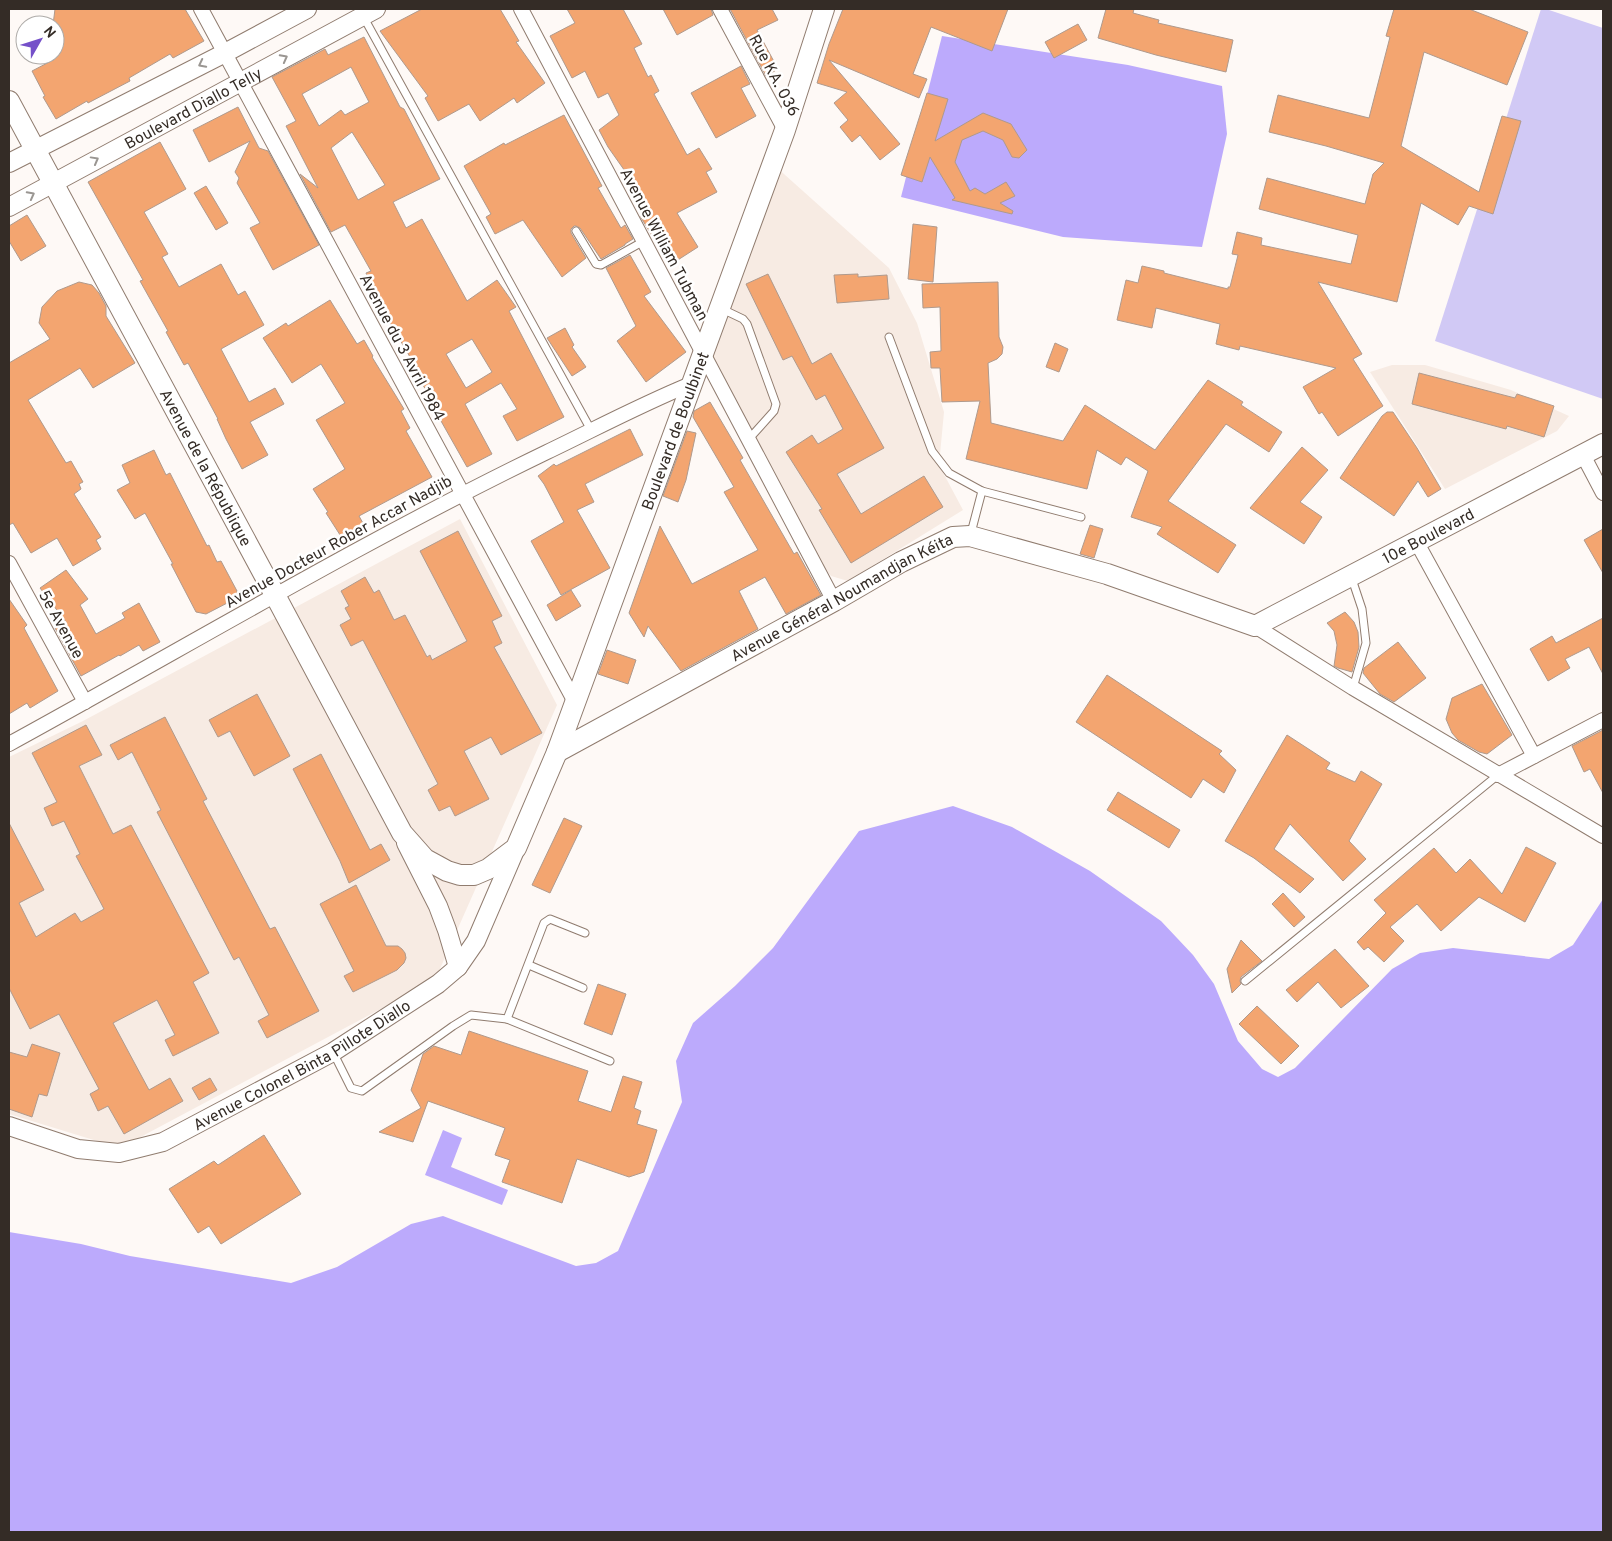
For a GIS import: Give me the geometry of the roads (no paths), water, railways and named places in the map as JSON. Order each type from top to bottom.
[{"type":"main road","name":"Boulevard de Boulbinet","points":[[516,848],[557,752],[785,130],[824,9]]},
{"type":"main road","name":"Avenue de la République","points":[[9,101],[402,833],[425,859],[435,866],[460,875],[474,875],[488,869],[516,848]]},
{"type":"main road","name":"10e Boulevard","points":[[1255,626],[1603,444]]},
{"type":"main road","name":"Avenue Général Noumandjan Kéita","points":[[557,752],[834,601],[901,562],[952,537],[970,536],[1107,574],[1255,626]]},
{"type":"street","name":"Avenue du 3 Avril 1984","points":[[201,9],[575,702]]},
{"type":"street","name":"Boulevard Diallo Telly","points":[[9,164],[307,9]]},
{"type":"street","name":"Avenue William Tubman","points":[[521,9],[834,601]]},
{"type":"street","name":"Rue KA. 036","points":[[720,9],[785,130]]},
{"type":"street","name":"Boulevard Diallo Telly","points":[[9,207],[369,12]]},
{"type":"street","name":"Avenue Docteur Rober Accar Nadjib","points":[[9,744],[462,493],[652,400],[691,384]]},
{"type":"street","points":[[1583,454],[1603,493]]},
{"type":"street","points":[[1416,541],[1534,756]]},
{"type":"street","name":"5e Avenue","points":[[9,563],[85,702]]},
{"type":"street","points":[[1255,626],[1353,688],[1603,836]]},
{"type":"street","points":[[1498,775],[1603,720]]},
{"type":"street","name":"Avenue de la République","points":[[402,833],[438,906],[458,967]]},
{"type":"street","name":"Avenue Colonel Binta Pillote Diallo","points":[[9,1126],[78,1149],[119,1152],[163,1142],[333,1052],[438,984],[458,967],[476,941],[516,848]]},
{"type":"lane","points":[[369,12],[591,430]]},
{"type":"lane","points":[[576,231],[596,264],[601,265],[644,242]]},
{"type":"lane","points":[[720,307],[742,319],[747,324],[776,404],[774,410],[748,440]]},
{"type":"lane","points":[[889,337],[932,451],[949,473],[982,490],[1081,517]]},
{"type":"lane","points":[[970,536],[982,490]]},
{"type":"lane","points":[[1351,576],[1362,609],[1366,643],[1353,688]]},
{"type":"lane","points":[[1245,981],[1498,775]]},
{"type":"lane","points":[[507,1020],[544,923],[550,919],[585,933]]},
{"type":"lane","points":[[529,965],[583,988]]},
{"type":"lane","points":[[333,1052],[351,1088],[362,1092],[471,1015],[507,1020],[610,1061]]}]
